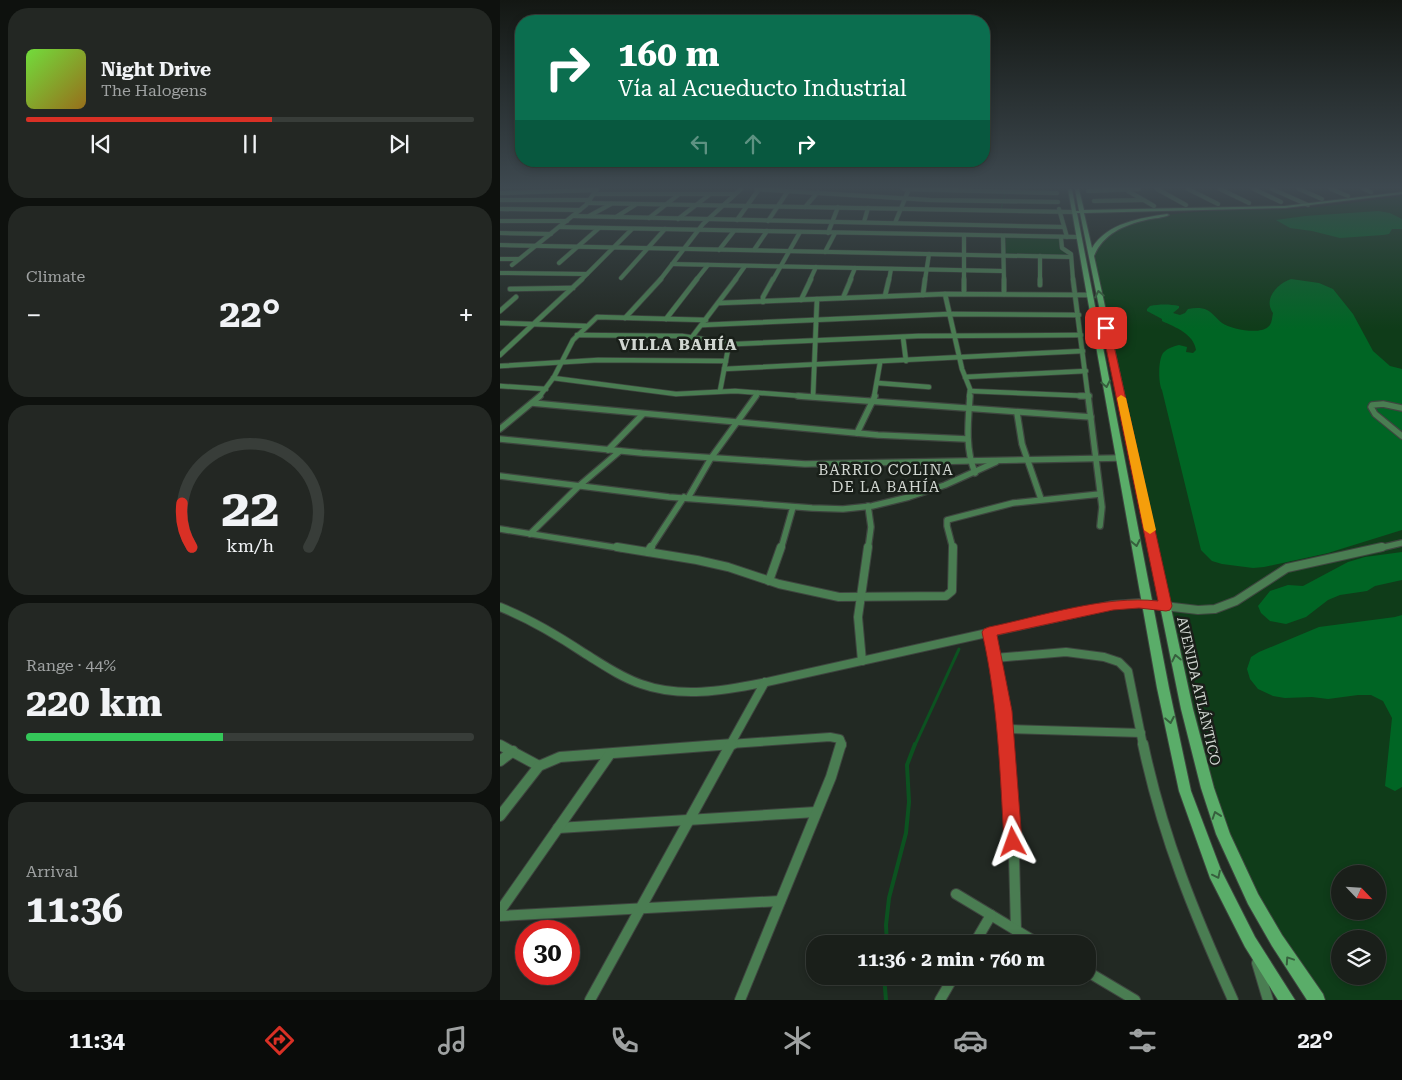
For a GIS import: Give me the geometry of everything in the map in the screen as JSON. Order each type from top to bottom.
[{"type":"main road","name":"AVENIDA ATLÁNTICO","points":[[1078,236],[1163,688],[1185,791],[1204,845],[1250,942],[1287,1000]]},
{"type":"main road","name":"AVENIDA ATLÁNTICO","points":[[1084,236],[1091,257],[1198,754],[1224,837],[1271,931],[1317,1000]]},
{"type":"main road","points":[[1091,257],[1096,244],[1107,236]]},
{"type":"street","points":[[512,265],[550,236]]},
{"type":"street","points":[[559,263],[591,236]]},
{"type":"street","points":[[500,356],[574,288],[624,236]]},
{"type":"street","points":[[621,278],[659,236]]},
{"type":"street","points":[[625,318],[654,287],[695,236]]},
{"type":"street","points":[[720,250],[731,236]]},
{"type":"street","points":[[754,250],[764,236]]},
{"type":"street","points":[[763,302],[763,297],[798,236]]},
{"type":"street","points":[[826,252],[835,236]]},
{"type":"street","points":[[964,236],[964,294]]},
{"type":"street","points":[[990,236],[1078,236]]},
{"type":"street","points":[[1003,236],[1002,270],[1004,294]]},
{"type":"street","points":[[1064,237],[1062,248],[1070,253],[1071,257],[1097,457],[1102,507],[1100,526]]},
{"type":"street","points":[[500,245],[1071,257]]},
{"type":"street","points":[[923,295],[929,254]]},
{"type":"street","points":[[1040,256],[1040,284]]},
{"type":"street","points":[[500,258],[519,259]]},
{"type":"street","points":[[672,264],[1002,270]]},
{"type":"street","points":[[666,319],[708,265]]},
{"type":"street","points":[[692,337],[745,266]]},
{"type":"street","points":[[801,300],[816,267]]},
{"type":"street","points":[[843,298],[855,268]]},
{"type":"street","points":[[885,296],[891,269]]},
{"type":"street","points":[[500,273],[587,274]]},
{"type":"street","points":[[510,288],[574,288]]},
{"type":"street","points":[[719,303],[945,294],[1090,295]]},
{"type":"street","points":[[945,294],[970,391],[967,439],[970,462],[976,473]]},
{"type":"street","points":[[500,311],[516,297]]},
{"type":"street","points":[[813,397],[817,299]]},
{"type":"street","points":[[702,325],[949,314],[1079,315]]},
{"type":"street","points":[[500,429],[532,404],[546,388],[577,335],[596,317],[706,320]]},
{"type":"street","points":[[500,323],[586,326]]},
{"type":"street","points":[[577,335],[692,337],[729,344],[955,335],[1081,335]]},
{"type":"street","points":[[903,337],[906,361]]},
{"type":"street","points":[[720,391],[729,344]]},
{"type":"street","points":[[724,369],[815,366],[1083,351]]},
{"type":"street","points":[[500,366],[615,359],[726,361]]},
{"type":"street","points":[[857,433],[873,401],[878,383],[880,362]]},
{"type":"street","points":[[965,377],[1086,371]]},
{"type":"street","points":[[553,378],[663,393],[685,394],[720,391],[758,393],[1092,417]]},
{"type":"street","points":[[878,383],[929,387]]},
{"type":"street","points":[[500,386],[546,388]]},
{"type":"street","points":[[970,391],[1089,396]]},
{"type":"street","points":[[648,552],[711,458],[758,393]]},
{"type":"street","points":[[1402,408],[1379,403],[1371,407],[1375,414],[1402,436]]},
{"type":"street","points":[[532,404],[857,433],[967,439]]},
{"type":"street","points":[[1017,413],[1027,459],[1041,498]]},
{"type":"street","points":[[608,450],[643,414]]},
{"type":"street","points":[[500,439],[711,458],[828,464],[1120,458]]},
{"type":"street","points":[[530,534],[580,485],[620,451]]},
{"type":"street","points":[[500,476],[625,492],[793,507],[842,509],[868,506],[933,490],[976,473],[998,461]]},
{"type":"street","points":[[500,529],[648,552],[728,567],[793,588],[838,597],[946,596],[952,591],[954,556],[951,537],[946,525],[947,520],[1013,502],[1100,494]]},
{"type":"street","points":[[862,661],[858,617],[870,527],[868,506]]},
{"type":"street","points":[[769,581],[777,563],[793,507]]},
{"type":"street","points":[[500,607],[530,621],[615,672],[648,686],[674,691],[700,692],[765,682],[1113,605],[1148,604],[1198,610],[1223,607],[1236,601],[1287,568],[1402,543]]},
{"type":"street","points":[[989,632],[1001,684],[1006,729],[1016,930]]},
{"type":"street","points":[[995,658],[1025,653],[1059,652],[1102,657],[1121,662],[1128,671],[1153,788],[1168,842],[1191,906],[1233,1000]]},
{"type":"street","points":[[590,1000],[765,682]]},
{"type":"street","points":[[1006,729],[1142,733]]},
{"type":"street","points":[[500,816],[540,766],[560,757],[731,743],[830,737],[840,739],[842,746],[740,1000]]},
{"type":"street","points":[[500,745],[540,766]]},
{"type":"street","points":[[500,761],[512,751]]},
{"type":"street","points":[[500,912],[610,754]]},
{"type":"street","points":[[558,828],[816,812]]},
{"type":"street","points":[[956,894],[1024,935]]},
{"type":"street","points":[[500,916],[639,910],[780,900]]},
{"type":"street","points":[[979,935],[991,915]]},
{"type":"street","points":[[1250,942],[1268,1000]]},
{"type":"street","points":[[1096,977],[1135,1000]]},
{"type":"street","points":[[940,1000],[949,985]]},
{"type":"green space","points":[[1003,236],[1061,238],[1062,248],[1070,253],[1071,257],[1002,255]]},
{"type":"green space","points":[[1106,236],[1402,236],[1402,1000],[1317,1000],[1284,953],[1211,801],[1093,251]]},
{"type":"green space","points":[[1331,236],[1373,236],[1340,238]]},
{"type":"green space","points":[[1291,279],[1319,283],[1333,289],[1353,314],[1373,351],[1390,366],[1402,369],[1402,530],[1328,553],[1264,567],[1253,568],[1222,564],[1212,561],[1201,550],[1160,382],[1160,364],[1162,355],[1167,349],[1179,345],[1187,347],[1186,352],[1193,353],[1196,350],[1188,335],[1162,321],[1162,319],[1147,311],[1147,309],[1150,306],[1157,305],[1176,305],[1179,308],[1173,313],[1180,315],[1188,309],[1202,308],[1209,311],[1226,325],[1238,329],[1258,331],[1268,327],[1271,323],[1273,313],[1270,308],[1270,302],[1273,293],[1281,284]]},
{"type":"green space","points":[[1402,552],[1402,580],[1375,586],[1367,591],[1340,595],[1328,600],[1306,617],[1286,624],[1270,621],[1261,613],[1258,606],[1270,591],[1288,585],[1303,586],[1348,562],[1365,557]]},
{"type":"green space","points":[[1402,615],[1402,787],[1395,791],[1385,786],[1392,718],[1383,701],[1371,695],[1328,699],[1273,696],[1258,689],[1250,679],[1247,669],[1251,657],[1259,652],[1319,627]]},
{"type":"waterway","points":[[915,745],[959,649]]},
{"type":"waterway","points":[[887,935],[889,898],[906,833],[909,802],[907,765],[915,744]]},
{"type":"waterway","points":[[885,985],[886,1000]]},
{"type":"slow traffic","points":[[1121,398],[1150,530]]},
{"type":"district","name":"VILLA BAHÍA","points":[[678,344]]},
{"type":"district","name":"BARRIO COLINA DE LA BAHÍA","points":[[886,478]]},
{"type":"route","points":[[1013,842],[1001,684],[989,632],[1113,605],[1148,604],[1166,606],[1106,328]]}]
